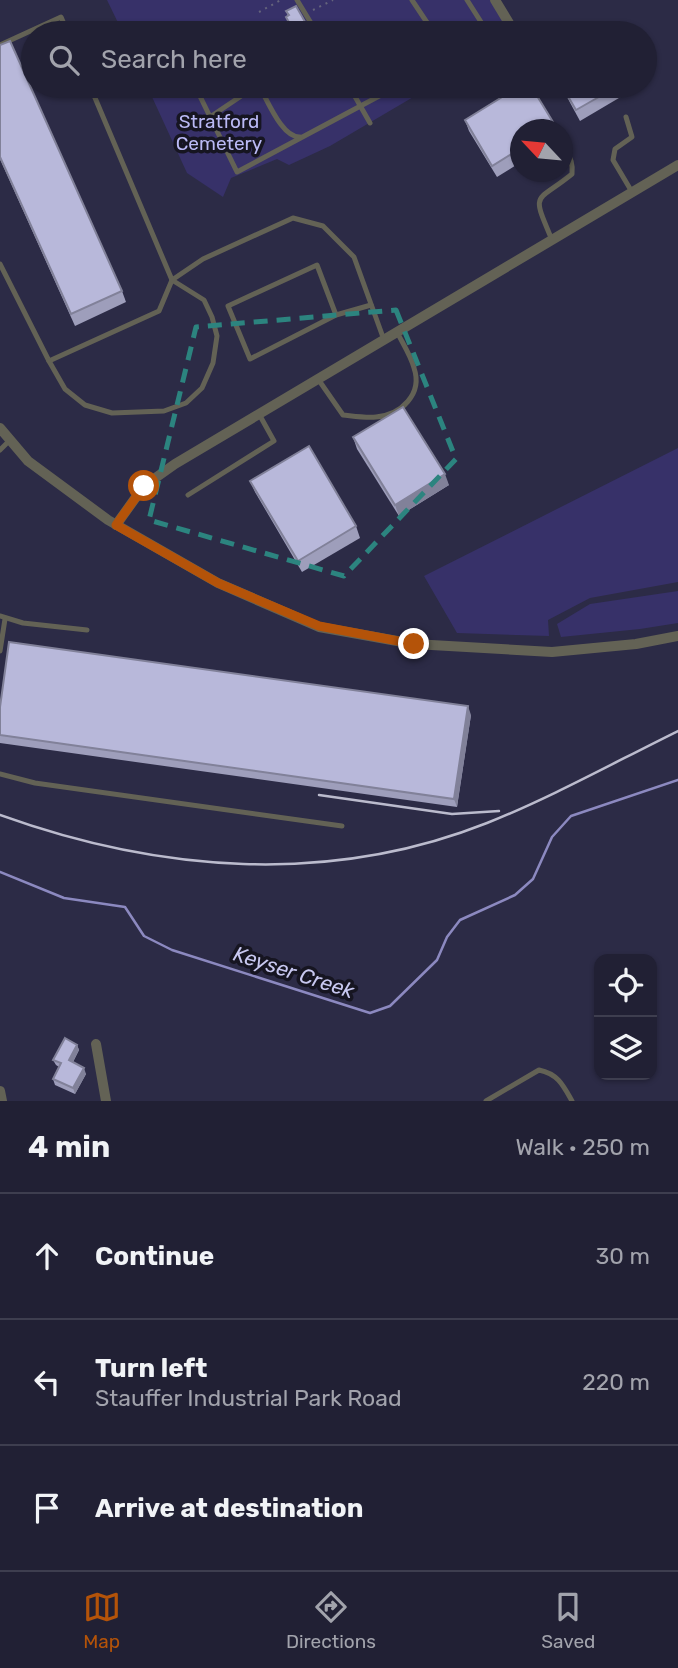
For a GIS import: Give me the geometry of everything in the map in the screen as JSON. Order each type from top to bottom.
[{"type":"street","points":[[495,0],[508,21]]},
{"type":"street","points":[[116,525],[144,486],[259,414],[678,165]]},
{"type":"street","points":[[0,428],[28,461],[116,525],[218,583],[319,626],[414,644],[552,652],[636,644],[678,636]]},
{"type":"street","points":[[96,1044],[106,1101]]},
{"type":"street","points":[[0,1091],[2,1101]]},
{"type":"lane","points":[[297,0],[309,21]]},
{"type":"lane","points":[[412,0],[426,21]]},
{"type":"lane","points":[[467,0],[480,21]]},
{"type":"lane","points":[[0,45],[21,35]]},
{"type":"lane","points":[[0,264],[65,389],[85,405],[112,413],[164,411],[186,403],[202,388],[214,363],[217,336],[212,317],[204,300],[172,280],[95,98]]},
{"type":"lane","points":[[201,98],[237,172],[376,98]]},
{"type":"lane","points":[[210,117],[238,98]]},
{"type":"lane","points":[[264,98],[285,131],[295,137],[303,136]]},
{"type":"lane","points":[[356,98],[370,123]]},
{"type":"lane","points":[[626,117],[632,137],[615,149],[613,160],[632,192]]},
{"type":"lane","points":[[552,240],[538,206],[541,195],[560,182]]},
{"type":"lane","points":[[49,361],[159,311],[172,280],[203,259],[293,218],[323,226],[354,257],[384,340]]},
{"type":"lane","points":[[337,315],[317,265],[228,306],[250,359],[337,315],[371,305]]},
{"type":"lane","points":[[318,379],[342,415],[375,417],[393,414],[406,404],[415,392],[415,369],[397,332]]},
{"type":"lane","points":[[188,495],[274,441],[259,414]]},
{"type":"lane","points":[[0,450],[10,440]]},
{"type":"lane","points":[[0,651],[2,617],[23,623],[87,630]]},
{"type":"lane","points":[[0,774],[35,783],[342,826]]},
{"type":"lane","points":[[486,1101],[539,1070],[550,1072],[560,1080],[572,1101]]},
{"type":"path","points":[[259,12],[282,0]]},
{"type":"path","points":[[305,14],[332,0]]},
{"type":"highlighted area","points":[[396,310],[456,459],[344,576],[149,520],[196,327]]},
{"type":"green space","points":[[107,0],[490,0],[503,21],[117,21]]},
{"type":"green space","name":"Stratford Cemetery","points":[[153,98],[412,98],[330,146],[289,165],[277,159],[231,178],[223,197],[187,173]]},
{"type":"green space","points":[[678,448],[678,582],[590,598],[548,620],[549,636],[457,633],[424,576]]},
{"type":"green space","points":[[678,591],[678,623],[561,637],[557,624],[590,604]]},
{"type":"building","points":[[296,6],[305,21],[288,21],[286,11]]},
{"type":"building","points":[[10,41],[21,66],[21,98],[36,98],[122,291],[71,314],[0,157],[0,45]]},
{"type":"building","points":[[501,98],[538,98],[551,119],[510,119],[510,155],[492,166],[465,120]]},
{"type":"building","points":[[569,98],[597,98],[576,110]]},
{"type":"building","points":[[403,407],[445,474],[395,505],[353,437]]},
{"type":"building","points":[[309,446],[356,526],[298,561],[250,481]]},
{"type":"building","points":[[9,642],[468,706],[454,799],[0,735],[0,707]]},
{"type":"building","points":[[65,1038],[77,1045],[69,1060],[84,1068],[73,1088],[53,1079],[61,1063],[53,1060]]},
{"type":"waterway","name":"Keyser Creek","points":[[0,872],[64,898],[125,907],[144,936],[172,950],[370,1013],[390,1006],[437,960],[447,937],[460,920],[515,895],[533,879],[552,837],[571,816],[678,780]]},
{"type":"railway","points":[[0,815],[120,849],[182,859],[243,864],[305,863],[366,856],[427,843],[487,823],[559,791],[678,731]]},
{"type":"railway","points":[[319,795],[452,814],[499,811]]},
{"type":"route","points":[[144,486],[116,525],[218,583],[319,626],[414,644]]}]
